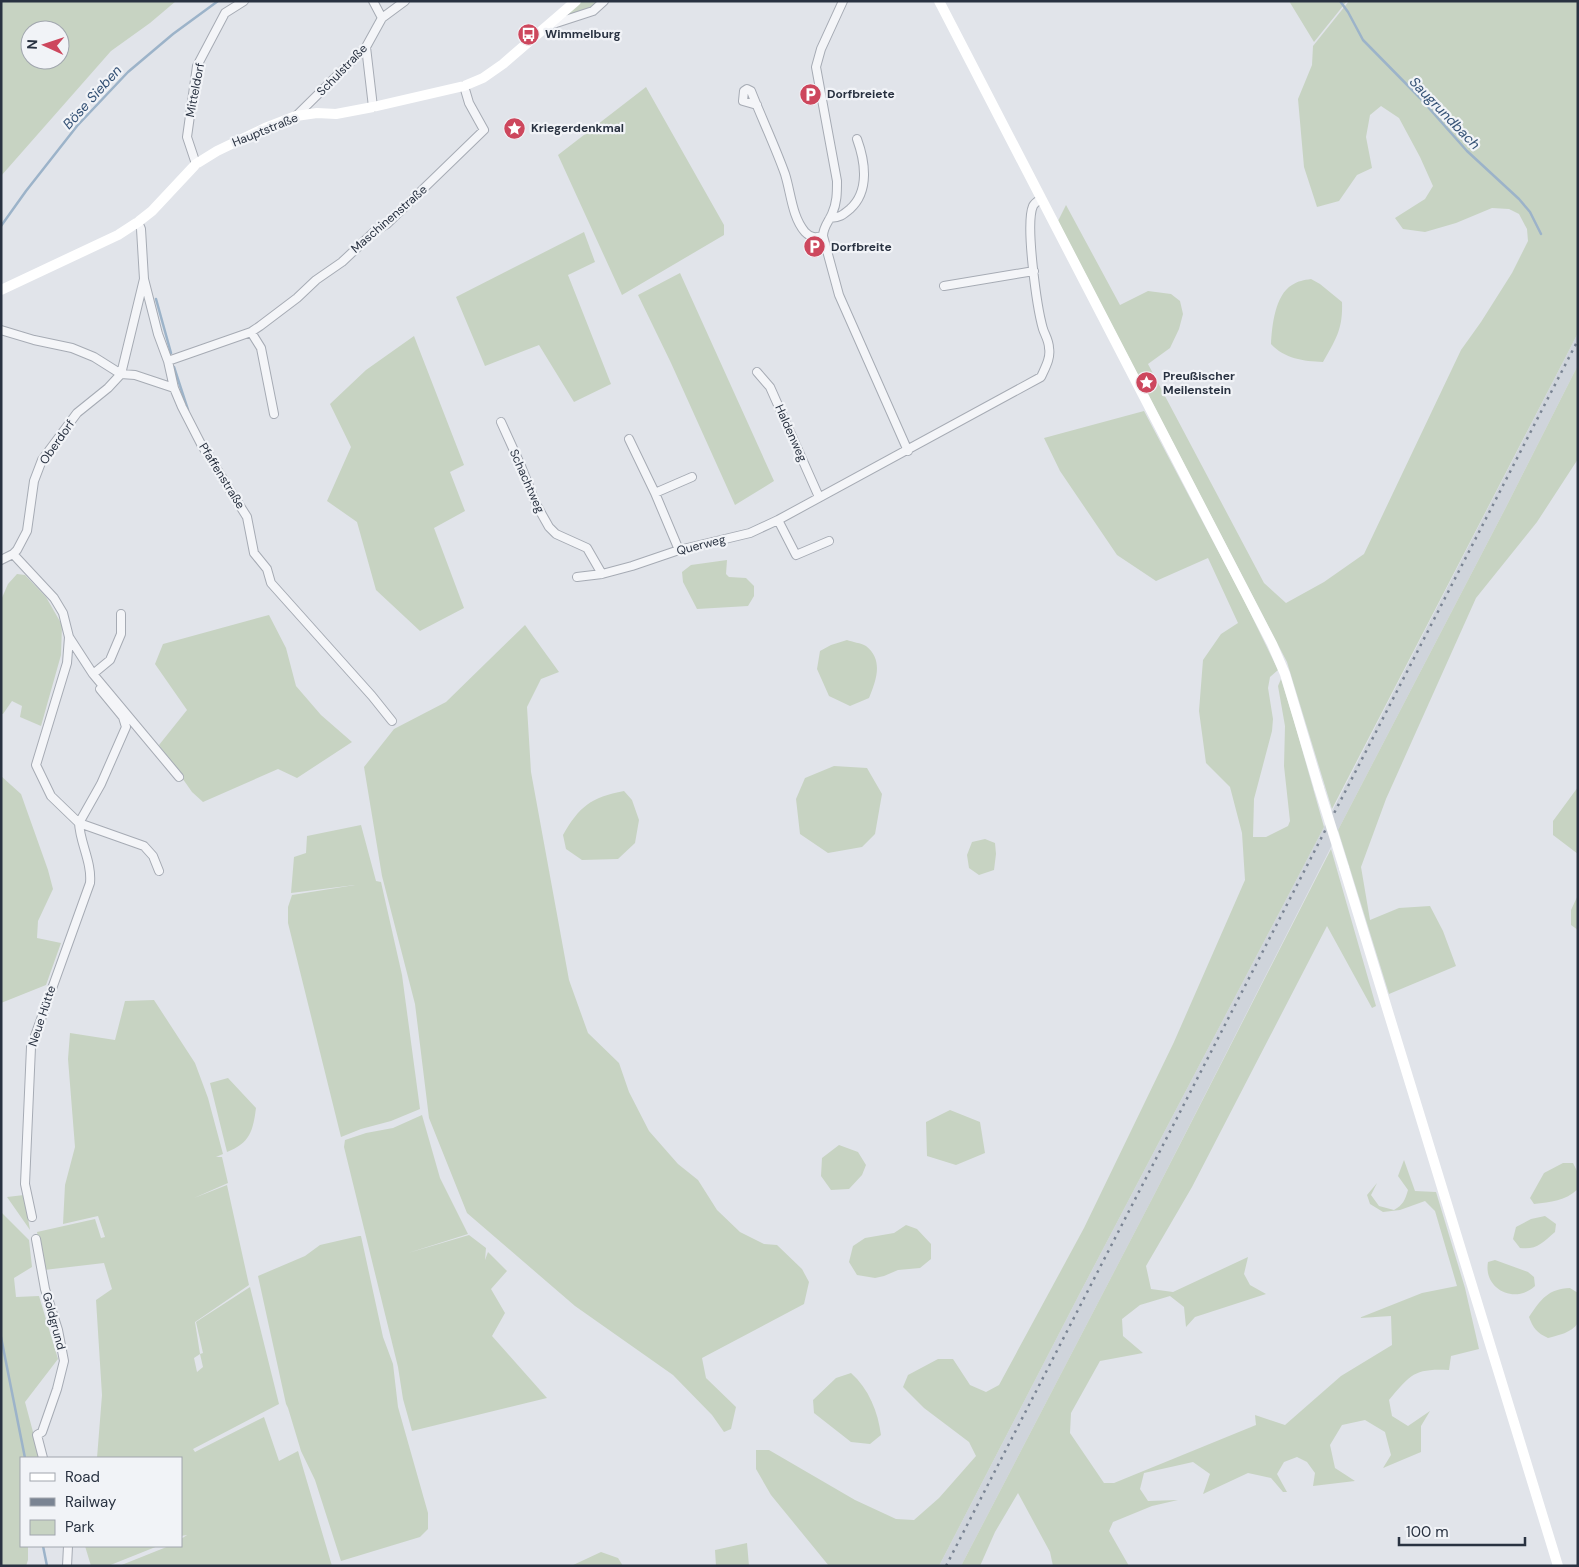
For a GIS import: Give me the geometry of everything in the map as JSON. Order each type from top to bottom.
[{"type":"main road","name":"Hauptstraße","points":[[1,290],[118,234],[138,222],[196,164],[207,156],[283,120],[296,116],[318,113],[336,114],[373,108],[464,86],[493,71],[550,25],[576,1]]},
{"type":"main road","points":[[939,1],[1277,653],[1558,1566]]},
{"type":"street","name":"Mitteldorf","points":[[196,164],[187,137],[197,66],[225,13],[244,1]]},
{"type":"street","points":[[373,1],[382,18]]},
{"type":"street","name":"Schulstraße","points":[[296,116],[366,47],[382,18],[405,1]]},
{"type":"street","name":"Hauptstraße","points":[[550,25],[593,11],[604,1]]},
{"type":"street","points":[[843,1],[821,49],[816,67],[837,181],[838,196],[830,218],[823,230],[823,236],[839,295],[908,451]]},
{"type":"street","points":[[366,47],[373,108]]},
{"type":"street","name":"Maschinenstraße","points":[[168,361],[251,332],[297,298],[316,280],[342,262],[375,232],[388,224],[484,130],[469,103],[464,86]]},
{"type":"street","points":[[757,105],[785,175],[791,200],[804,231],[810,237],[823,236]]},
{"type":"street","points":[[830,218],[842,216],[853,206],[863,187],[863,155],[857,138]]},
{"type":"street","points":[[819,497],[908,451],[1041,377],[1048,363],[1050,348],[1040,315],[1031,234],[1034,204],[1041,199]]},
{"type":"street","name":"Oberdorf","points":[[13,554],[27,531],[34,481],[42,460],[77,413],[108,388],[120,374],[144,279],[141,230],[138,222]]},
{"type":"street","points":[[944,286],[1034,271]]},
{"type":"street","name":"Pfaffenstraße","points":[[144,279],[174,388],[201,444],[248,517],[254,553],[266,569],[271,583],[392,721]]},
{"type":"street","points":[[1,330],[34,340],[72,348],[94,357],[120,374],[135,375],[174,388]]},
{"type":"street","points":[[251,332],[261,348],[274,414]]},
{"type":"street","name":"Haldenweg","points":[[757,372],[770,387],[819,497]]},
{"type":"street","name":"Schachtweg","points":[[500,422],[521,466],[536,504],[549,527],[556,534],[587,548],[602,574]]},
{"type":"street","points":[[629,439],[655,492],[679,550]]},
{"type":"street","points":[[655,492],[692,477]]},
{"type":"street","name":"Querweg","points":[[577,577],[602,574],[679,550],[750,533],[819,497]]},
{"type":"street","points":[[778,520],[796,555],[829,541]]},
{"type":"street","points":[[1,560],[13,554],[54,598],[63,614],[69,637],[67,663],[36,765],[51,796],[79,823],[144,846],[153,856],[159,871]]},
{"type":"street","points":[[95,676],[110,660],[121,634],[121,614]]},
{"type":"street","points":[[69,637],[95,676],[179,777]]},
{"type":"street","points":[[79,823],[101,784],[126,727],[123,717],[99,687],[95,676]]},
{"type":"street","name":"Neue Hütte","points":[[32,1217],[25,1184],[31,1047],[90,882],[91,873],[80,834],[79,823]]},
{"type":"street","name":"Goldgrund","points":[[36,1239],[45,1289],[58,1330],[64,1362],[57,1390],[42,1432],[37,1436],[43,1457]]},
{"type":"street","points":[[67,1566],[68,1547]]},
{"type":"shaded area","points":[[1578,333],[1578,365],[1338,830],[1153,1197],[961,1566],[939,1566],[1324,827]]},
{"type":"green space","points":[[1,1],[176,1],[150,23],[111,51],[1,176]]},
{"type":"green space","points":[[581,1],[600,1],[591,9],[566,16]]},
{"type":"green space","points":[[1289,1],[1347,1],[1314,42]]},
{"type":"green space","points":[[1349,1],[1578,1],[1578,333],[1332,809],[1287,662],[1058,221],[1066,205],[1120,305],[1148,291],[1171,294],[1180,301],[1183,314],[1179,329],[1170,348],[1148,364],[1264,583],[1286,603],[1324,582],[1364,554],[1461,350],[1512,273],[1528,241],[1527,229],[1519,214],[1509,209],[1492,208],[1456,223],[1425,232],[1403,229],[1395,218],[1425,199],[1433,186],[1399,118],[1381,106],[1370,115],[1366,137],[1372,168],[1357,175],[1339,201],[1317,207],[1304,167],[1298,99],[1312,65],[1313,46]]},
{"type":"green space","points":[[646,87],[724,225],[724,235],[622,295],[558,155]]},
{"type":"green space","points":[[584,232],[595,262],[568,275],[611,384],[574,402],[539,345],[485,366],[456,297]]},
{"type":"green space","points":[[680,273],[774,481],[735,505],[638,295]]},
{"type":"green space","points":[[1311,279],[1342,302],[1340,327],[1332,347],[1323,362],[1308,361],[1288,356],[1271,344],[1272,329],[1278,303],[1282,296],[1294,284]]},
{"type":"green space","points":[[414,336],[464,465],[450,472],[465,511],[434,528],[464,608],[420,631],[376,590],[357,522],[327,501],[351,447],[330,404],[366,370]]},
{"type":"green space","points":[[1578,365],[1578,459],[1537,522],[1476,598],[1386,799],[1361,867],[1370,920],[1399,908],[1430,906],[1443,931],[1456,966],[1389,994],[1338,830]]},
{"type":"green space","points":[[1144,411],[1243,598],[1278,670],[1270,677],[1268,688],[1273,719],[1272,731],[1254,799],[1253,837],[1266,837],[1288,826],[1290,821],[1284,766],[1285,726],[1278,686],[1281,679],[1324,827],[939,1566],[829,1566],[771,1495],[756,1469],[756,1450],[769,1450],[855,1500],[896,1519],[914,1520],[939,1498],[976,1456],[969,1442],[924,1408],[903,1387],[908,1375],[938,1359],[953,1359],[970,1385],[986,1392],[999,1385],[1084,1228],[1174,1042],[1245,880],[1242,833],[1230,787],[1206,763],[1199,711],[1203,660],[1221,634],[1238,623],[1208,558],[1156,581],[1117,555],[1060,471],[1044,438]]},
{"type":"green space","points":[[727,560],[726,574],[729,577],[746,578],[754,586],[754,596],[748,606],[697,609],[683,582],[682,572],[691,565]]},
{"type":"green space","points":[[17,574],[25,575],[46,597],[62,625],[61,655],[41,726],[20,717],[22,706],[12,701],[3,714],[1,714],[1,600],[8,584]]},
{"type":"green space","points":[[269,615],[286,648],[296,686],[321,715],[352,742],[297,778],[278,769],[203,802],[192,792],[159,745],[187,710],[155,664],[163,644]]},
{"type":"green space","points":[[525,625],[559,672],[541,679],[527,707],[531,772],[569,980],[588,1033],[619,1063],[629,1092],[649,1131],[678,1164],[698,1180],[717,1210],[740,1232],[764,1244],[777,1245],[802,1269],[809,1282],[804,1304],[702,1358],[706,1378],[736,1407],[731,1429],[724,1432],[712,1415],[673,1375],[575,1306],[467,1213],[429,1118],[415,1004],[382,876],[364,767],[394,729],[446,702]]},
{"type":"green space","points":[[847,640],[866,646],[872,652],[877,664],[876,678],[869,698],[850,706],[829,696],[817,669],[820,651]]},
{"type":"green space","points":[[834,766],[867,768],[882,794],[875,834],[862,847],[828,853],[800,834],[796,799],[805,778]]},
{"type":"green space","points":[[1,776],[21,794],[53,889],[38,921],[37,938],[61,943],[46,985],[1,1003]]},
{"type":"green space","points":[[1578,787],[1578,854],[1553,835],[1553,821]]},
{"type":"green space","points":[[624,791],[632,800],[639,820],[635,843],[618,859],[582,860],[566,849],[563,835],[581,810],[603,796]]},
{"type":"green space","points":[[361,825],[376,881],[381,882],[402,975],[420,1109],[391,1121],[361,1129],[341,1137],[288,923],[288,907],[292,895],[355,885],[291,893],[294,857],[306,853],[307,836]]},
{"type":"green space","points":[[985,839],[995,843],[994,870],[979,875],[969,868],[967,855],[972,842]]},
{"type":"green space","points":[[1331,849],[1376,1006],[1372,1008],[1327,926],[1192,1187],[1146,1266],[1151,1289],[1173,1292],[1248,1257],[1244,1274],[1250,1285],[1266,1294],[1195,1317],[1186,1327],[1184,1307],[1170,1296],[1140,1305],[1122,1319],[1123,1336],[1143,1353],[1100,1361],[1071,1413],[1070,1433],[1104,1483],[1114,1483],[1256,1425],[1255,1415],[1285,1425],[1341,1376],[1392,1345],[1391,1316],[1359,1318],[1422,1293],[1457,1286],[1435,1211],[1425,1201],[1400,1210],[1383,1212],[1370,1204],[1367,1195],[1377,1183],[1371,1195],[1379,1206],[1394,1210],[1402,1204],[1408,1190],[1398,1176],[1404,1160],[1415,1191],[1436,1192],[1465,1288],[1479,1349],[1451,1356],[1449,1370],[1428,1370],[1414,1375],[1402,1384],[1389,1400],[1392,1416],[1408,1426],[1430,1411],[1421,1426],[1421,1452],[1383,1468],[1391,1455],[1385,1432],[1365,1420],[1342,1425],[1330,1445],[1335,1468],[1355,1481],[1313,1486],[1315,1473],[1307,1462],[1297,1457],[1284,1462],[1277,1474],[1287,1492],[1283,1492],[1271,1478],[1248,1473],[1203,1494],[1210,1474],[1193,1462],[1144,1473],[1140,1489],[1148,1501],[1178,1500],[1152,1506],[1113,1522],[1109,1531],[1129,1566],[1053,1566],[1050,1552],[1018,1493],[995,1532],[980,1566],[961,1566],[1153,1197]]},
{"type":"green space","points":[[1578,895],[1578,930],[1571,925],[1571,910]]},
{"type":"green space","points":[[154,1000],[195,1063],[208,1098],[223,1154],[216,1157],[222,1157],[228,1183],[194,1198],[227,1185],[249,1285],[195,1322],[200,1354],[203,1353],[196,1322],[250,1287],[279,1404],[193,1449],[195,1452],[264,1417],[279,1461],[298,1451],[332,1566],[119,1566],[166,1547],[182,1547],[182,1538],[187,1535],[182,1536],[182,1457],[97,1457],[102,1395],[96,1300],[112,1289],[104,1263],[44,1270],[37,1232],[95,1219],[101,1238],[105,1237],[98,1216],[63,1224],[65,1185],[75,1147],[68,1059],[70,1033],[115,1040],[125,1001]],"holes":[[[200,1354],[203,1367],[197,1372],[194,1358]]]},
{"type":"green space","points":[[228,1078],[256,1108],[252,1130],[249,1135],[241,1145],[227,1152],[210,1083]]},
{"type":"green space","points":[[950,1110],[980,1122],[985,1153],[956,1165],[927,1156],[926,1122]]},
{"type":"green space","points":[[422,1115],[440,1178],[468,1234],[408,1253],[469,1235],[486,1248],[485,1260],[488,1252],[507,1271],[491,1289],[505,1313],[492,1336],[547,1398],[412,1431],[344,1147],[345,1140],[366,1133],[393,1128]]},
{"type":"green space","points":[[839,1145],[858,1152],[866,1165],[862,1175],[849,1189],[831,1190],[821,1176],[822,1158]]},
{"type":"green space","points":[[1563,1163],[1573,1163],[1578,1173],[1578,1189],[1552,1202],[1534,1204],[1530,1198],[1544,1173]]},
{"type":"green space","points":[[24,1195],[30,1230],[7,1197]]},
{"type":"green space","points":[[1,1212],[29,1240],[32,1267],[14,1278],[16,1297],[39,1296],[58,1359],[25,1402],[40,1457],[20,1457],[20,1547],[28,1547],[28,1560],[26,1566],[1,1566]]},
{"type":"green space","points":[[1545,1216],[1556,1224],[1555,1232],[1535,1247],[1520,1248],[1513,1239],[1516,1227],[1531,1219]]},
{"type":"green space","points":[[906,1225],[917,1229],[931,1244],[931,1259],[920,1268],[898,1270],[875,1278],[857,1275],[849,1262],[853,1246],[865,1238],[894,1233]]},
{"type":"green space","points":[[361,1236],[383,1337],[393,1364],[398,1407],[428,1513],[428,1529],[420,1537],[341,1561],[315,1480],[301,1451],[286,1404],[258,1276],[305,1256],[320,1245]]},
{"type":"green space","points":[[1495,1260],[1528,1272],[1534,1277],[1535,1286],[1527,1292],[1519,1294],[1510,1294],[1502,1291],[1490,1280],[1488,1272],[1488,1262]]},
{"type":"green space","points":[[1570,1288],[1578,1293],[1578,1323],[1560,1335],[1548,1338],[1536,1330],[1529,1317],[1546,1296],[1556,1290]]},
{"type":"green space","points":[[851,1373],[868,1394],[878,1418],[881,1435],[870,1444],[851,1442],[814,1413],[813,1400],[836,1378]]},
{"type":"green space","points":[[747,1543],[749,1566],[716,1566],[715,1550]]},
{"type":"green space","points":[[85,1547],[156,1547],[108,1566],[91,1566]]},
{"type":"green space","points":[[601,1552],[618,1558],[623,1566],[571,1566]]},
{"type":"waterway","name":"Böse Sieben","points":[[1,226],[77,126],[128,72],[173,34],[218,1]]},
{"type":"waterway","name":"Saugrundbach","points":[[1340,1],[1363,40],[1420,98],[1467,151],[1519,199],[1530,212],[1541,234]]},
{"type":"waterway","points":[[156,299],[171,353]]},
{"type":"waterway","points":[[174,367],[188,410]]},
{"type":"waterway","points":[[204,442],[212,453]]},
{"type":"waterway","points":[[1,1337],[25,1457]]},
{"type":"waterway","points":[[43,1547],[47,1566]]},
{"type":"railway","points":[[946,1566],[1578,340]]},
{"type":"place","name":"Wimmelburg","points":[[529,34]]},
{"type":"place","name":"Dorfbreiete","points":[[811,94]]},
{"type":"place","name":"Kriegerdenkmal","points":[[515,128]]},
{"type":"place","name":"Dorfbreite","points":[[815,247]]},
{"type":"place","name":"Preußischer Meilenstein","points":[[1147,383]]}]
